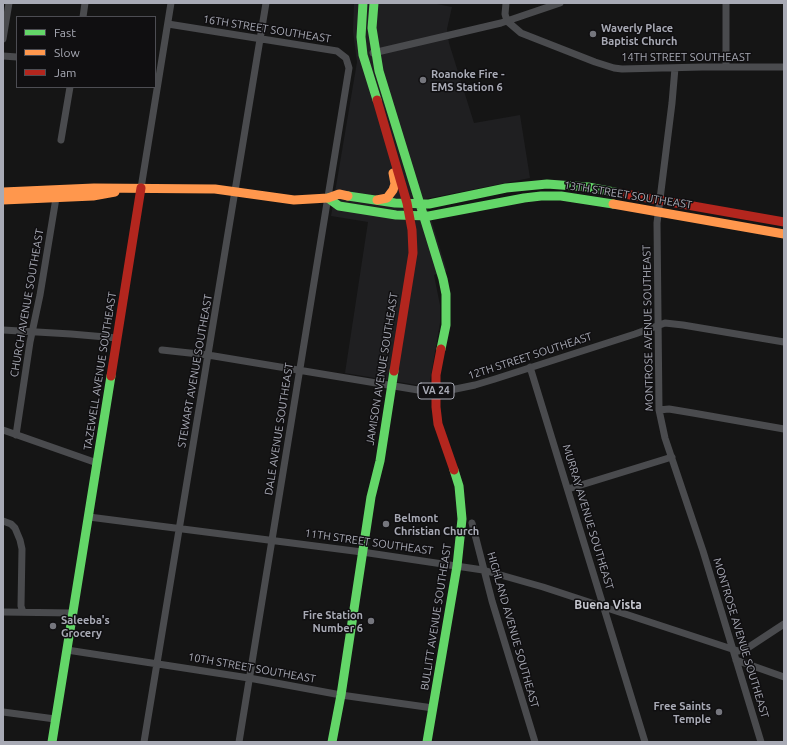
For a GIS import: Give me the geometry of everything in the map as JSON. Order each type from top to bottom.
[{"type":"main road","name":"JAMISON AVENUE SOUTHEAST","points":[[332,742],[341,695],[371,496],[380,461],[413,253],[410,216],[407,203],[363,55],[361,38],[362,3]]},
{"type":"main road","name":"VA 24","points":[[374,3],[372,28],[379,71],[423,216]]},
{"type":"main road","points":[[377,200],[387,198],[394,188],[394,179],[389,161],[390,145]]},
{"type":"main road","name":"13TH STREET SOUTHEAST","points":[[3,192],[94,188],[215,189],[294,200],[328,198],[339,194],[377,200],[429,204],[506,188],[547,184],[588,187],[784,222]]},
{"type":"main road","name":"13TH STREET SOUTHEAST","points":[[3,200],[93,196],[140,188]]},
{"type":"main road","name":"TAZEWELL AVENUE SOUTHEAST","points":[[52,742],[89,517],[140,188]]},
{"type":"main road","name":"13TH STREET SOUTHEAST","points":[[328,198],[339,206],[396,215],[423,216],[541,196],[561,196],[784,234]]},
{"type":"main road","name":"BULLITT AVENUE SOUTHEAST","points":[[423,216],[446,294],[446,324],[436,375],[436,406],[438,424],[455,474],[461,502],[462,532],[427,742]]},
{"type":"street","points":[[3,39],[9,3]]},
{"type":"street","points":[[83,16],[85,3]]},
{"type":"street","name":"TAZEWELL AVENUE SOUTHEAST","points":[[140,188],[171,3]]},
{"type":"street","name":"STEWART AVENUE SOUTHEAST","points":[[144,742],[266,3]]},
{"type":"street","points":[[506,3],[505,14],[507,21]]},
{"type":"street","points":[[363,55],[507,21],[560,3]]},
{"type":"street","points":[[726,3],[726,67]]},
{"type":"street","name":"14TH STREET SOUTHEAST","points":[[507,21],[514,28],[529,37],[614,68],[784,67]]},
{"type":"street","name":"16TH STREET SOUTHEAST","points":[[168,24],[337,51],[346,58],[349,63],[340,120]]},
{"type":"street","points":[[3,56],[16,57]]},
{"type":"street","name":"MONTROSE AVENUE SOUTHEAST","points":[[674,68],[672,104],[658,212],[659,410],[664,432],[703,551],[761,742]]},
{"type":"street","points":[[61,140],[70,88]]},
{"type":"street","name":"DALE AVENUE SOUTHEAST","points":[[239,742],[340,120]]},
{"type":"street","name":"CHURCH AVENUE SOUTHEAST","points":[[16,435],[32,331],[40,295],[56,198]]},
{"type":"street","name":"12TH STREET SOUTHEAST","points":[[162,350],[208,356],[436,394],[475,385],[635,334],[658,324],[668,323],[683,325],[784,342]]},
{"type":"street","points":[[3,330],[117,338]]},
{"type":"street","name":"MURRAY AVENUE SOUTHEAST","points":[[530,367],[645,742]]},
{"type":"street","points":[[659,410],[669,409],[784,429]]},
{"type":"street","points":[[3,430],[97,463]]},
{"type":"street","points":[[568,489],[672,457]]},
{"type":"street","name":"11TH STREET SOUTHEAST","points":[[89,517],[362,552],[483,570],[505,575],[732,649]]},
{"type":"street","points":[[3,521],[11,524],[18,533],[22,549],[21,606],[23,612]]},
{"type":"street","name":"HIGHLAND AVENUE SOUTHEAST","points":[[472,523],[483,570],[535,742]]},
{"type":"street","points":[[3,612],[73,613]]},
{"type":"street","points":[[732,649],[738,651],[746,650],[784,624]]},
{"type":"street","name":"10TH STREET SOUTHEAST","points":[[67,650],[249,678],[341,695],[433,708]]},
{"type":"street","points":[[736,660],[784,677]]},
{"type":"street","points":[[3,712],[55,720]]},
{"type":"shaded area","points":[[354,3],[432,3],[452,7],[447,29],[449,43],[474,123],[520,115],[530,178],[425,199],[447,271],[434,275],[440,305],[440,323],[429,387],[345,373],[368,222],[331,216],[357,62],[353,31]]},
{"type":"traffic: fast","points":[[363,3],[361,37],[363,55],[377,100]]},
{"type":"traffic: fast","points":[[374,3],[372,28],[379,71],[443,279],[446,294],[446,325],[441,349]]},
{"type":"traffic: fast","points":[[348,196],[395,203],[429,204],[506,188],[547,184],[588,187],[619,193]]},
{"type":"traffic: fast","points":[[328,198],[339,206],[396,215],[429,216],[541,196],[561,196],[613,204]]},
{"type":"traffic: fast","points":[[332,742],[341,695],[371,497],[380,461],[394,371]]},
{"type":"traffic: fast","points":[[52,742],[111,376]]},
{"type":"traffic: fast","points":[[427,742],[457,566],[462,519],[459,486],[454,470]]},
{"type":"traffic: slow","points":[[377,200],[387,198],[393,190],[395,184],[393,173]]},
{"type":"traffic: slow","points":[[3,192],[94,188],[215,189],[294,200],[328,198],[339,194],[348,196]]},
{"type":"traffic: slow","points":[[3,200],[93,196],[115,192]]},
{"type":"traffic: slow","points":[[613,204],[784,234]]},
{"type":"traffic: jam","points":[[377,100],[407,203],[412,230],[413,253],[394,371]]},
{"type":"traffic: jam","points":[[111,376],[141,188]]},
{"type":"traffic: jam","points":[[619,193],[784,222]]},
{"type":"traffic: jam","points":[[441,349],[436,375],[436,407],[438,424],[454,470]]},
{"type":"place","name":"Waverly Place Baptist Church","points":[[593,34]]},
{"type":"place","name":"Roanoke Fire - EMS Station 6","points":[[423,80]]},
{"type":"place","name":"Belmont Christian Church","points":[[386,524]]},
{"type":"place","name":"Fire Station Number 6","points":[[371,621]]},
{"type":"place","name":"Saleeba's Grocery","points":[[53,626]]},
{"type":"place","name":"Free Saints Temple","points":[[719,712]]},
{"type":"district","name":"Buena Vista","points":[[608,605]]}]
